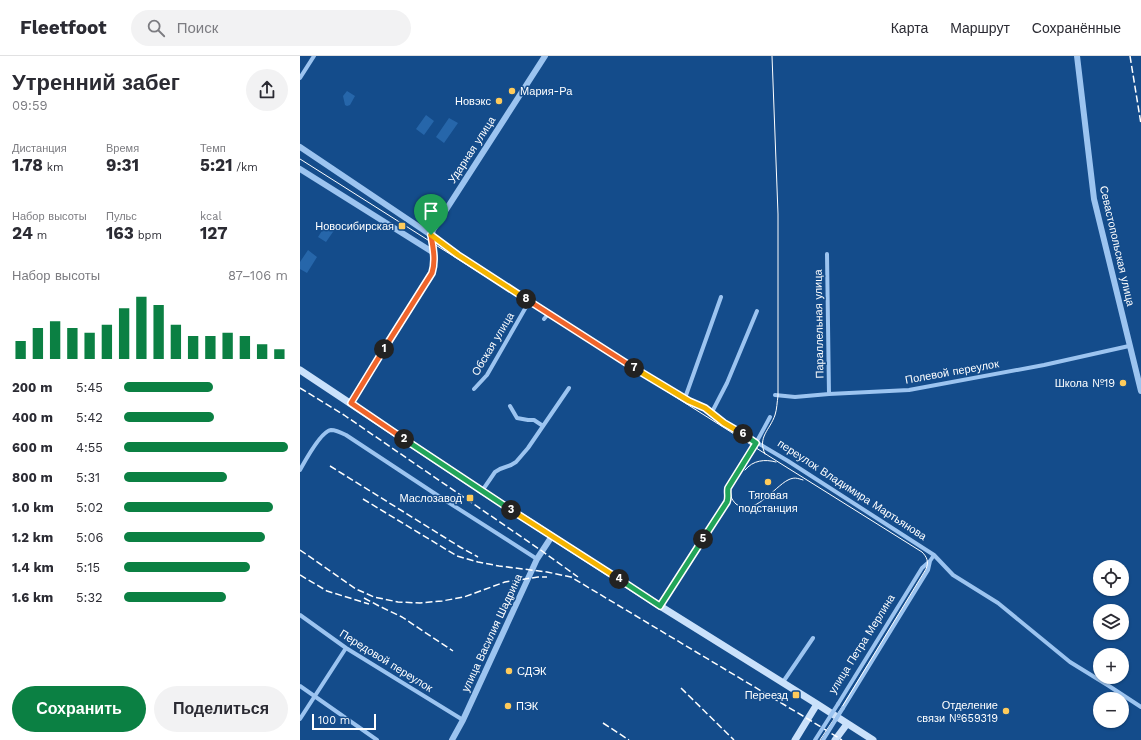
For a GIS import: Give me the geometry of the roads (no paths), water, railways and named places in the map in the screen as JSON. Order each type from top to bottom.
[{"type":"main road","points":[[300,370],[482,491],[660,606],[873,740]]},
{"type":"main road","points":[[795,740],[817,704]]},
{"type":"main road","points":[[835,740],[847,724]]},
{"type":"street","points":[[300,78],[314,56]]},
{"type":"street","name":"Ударная улица","points":[[431,235],[486,146],[545,56]]},
{"type":"street","name":"Севастопольская улица","points":[[1077,56],[1094,199],[1141,391]]},
{"type":"street","name":"переулок Владимира Мартьянова","points":[[300,148],[431,235],[458,255],[638,370],[684,398],[712,412],[724,423],[788,461],[934,555],[953,575],[998,603],[1070,662],[1141,707]]},
{"type":"street","points":[[300,169],[434,253]]},
{"type":"street","points":[[351,403],[432,273],[434,253],[431,235]]},
{"type":"street","name":"Параллельная улица","points":[[827,254],[829,394]]},
{"type":"street","points":[[684,398],[721,297]]},
{"type":"street","name":"Обская улица","points":[[474,389],[487,375],[526,307]]},
{"type":"street","points":[[712,412],[727,383],[757,311]]},
{"type":"street","points":[[544,319],[549,313]]},
{"type":"street","name":"Полевой переулок","points":[[775,396],[795,397],[909,390],[1044,365],[1129,346]]},
{"type":"street","points":[[482,491],[495,472],[511,466],[518,460],[528,448],[569,388]]},
{"type":"street","points":[[510,406],[517,418],[534,420],[543,426]]},
{"type":"street","points":[[660,606],[727,502],[728,488],[770,417]]},
{"type":"street","points":[[300,470],[326,433],[332,430],[346,435],[537,559]]},
{"type":"street","name":"улица Василия Шадрина","points":[[452,740],[463,720],[537,559],[552,536]]},
{"type":"street","name":"улица Петра Мерлина","points":[[815,740],[922,568],[934,555]]},
{"type":"street","name":"улица Петра Мерлина","points":[[823,740],[928,570],[930,561]]},
{"type":"street","name":"Передовой переулок","points":[[300,615],[346,648],[463,720]]},
{"type":"street","points":[[783,682],[813,638]]},
{"type":"street","points":[[300,719],[346,648]]},
{"type":"street","points":[[300,686],[378,740]]},
{"type":"tram line","points":[[765,454],[762,443],[763,438],[775,415],[778,396],[778,214],[772,56]]},
{"type":"tram line","points":[[300,159],[924,554],[927,562],[926,569],[842,707],[820,740]]},
{"type":"tram line","points":[[759,444],[731,487],[731,496],[736,504],[743,507],[749,507],[763,500],[788,480],[792,478],[803,480]]},
{"type":"tram line","points":[[745,470],[755,462],[776,462]]},
{"type":"railway","points":[[1130,56],[1141,124]]},
{"type":"railway","points":[[300,388],[344,415],[578,577]]},
{"type":"railway","points":[[330,466],[478,557]]},
{"type":"railway","points":[[363,499],[457,556],[499,566],[547,572],[571,577],[842,740]]},
{"type":"railway","points":[[300,550],[356,589],[374,597],[398,602],[420,603],[442,601],[464,597],[505,582],[547,577]]},
{"type":"railway","points":[[300,575],[327,591],[369,604]]},
{"type":"railway","points":[[364,598],[402,617],[453,651]]},
{"type":"railway","points":[[681,688],[734,740]]},
{"type":"railway","points":[[603,723],[629,740]]},
{"type":"place","name":"Мария-Ра","points":[[512,91]]},
{"type":"place","name":"Новэкс","points":[[499,101]]},
{"type":"place","name":"Новосибирская","points":[[402,226]]},
{"type":"place","name":"Школа №19","points":[[1123,383]]},
{"type":"place","name":"Тяговая подстанция","points":[[768,482]]},
{"type":"place","name":"Маслозавод","points":[[470,498]]},
{"type":"place","name":"СДЭК","points":[[509,671]]},
{"type":"place","name":"Переезд","points":[[796,695]]},
{"type":"place","name":"ПЭК","points":[[508,706]]},
{"type":"place","name":"Отделение связи №659319","points":[[1006,711]]}]
